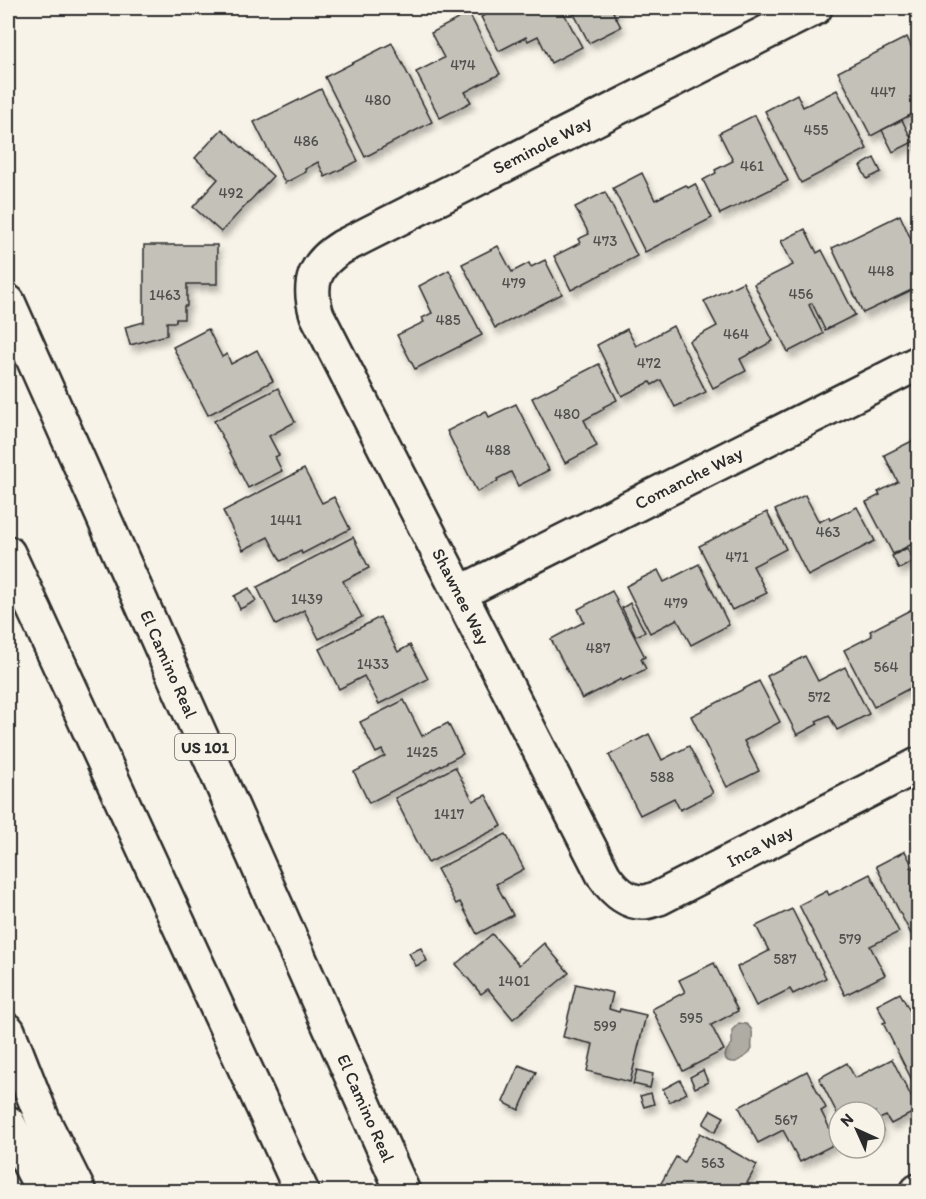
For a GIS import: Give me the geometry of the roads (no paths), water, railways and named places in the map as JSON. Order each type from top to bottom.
[{"type":"main road","name":"Seminole Way","points":[[317,315],[313,304],[313,282],[321,264],[330,254],[814,8]]},
{"type":"main road","name":"El Camino Real","points":[[8,302],[403,1191]]},
{"type":"main road","name":"Shawnee Way","points":[[317,315],[604,876]]},
{"type":"main road","name":"Comanche Way","points":[[460,593],[918,363]]},
{"type":"main road","points":[[8,553],[302,1191]]},
{"type":"main road","name":"Inca Way","points":[[604,876],[618,894],[629,899],[643,902],[659,898],[918,765]]},
{"type":"main road","points":[[8,1031],[43,1120],[79,1191]]},
{"type":"main road","points":[[8,1123],[36,1177],[48,1191]]}]
